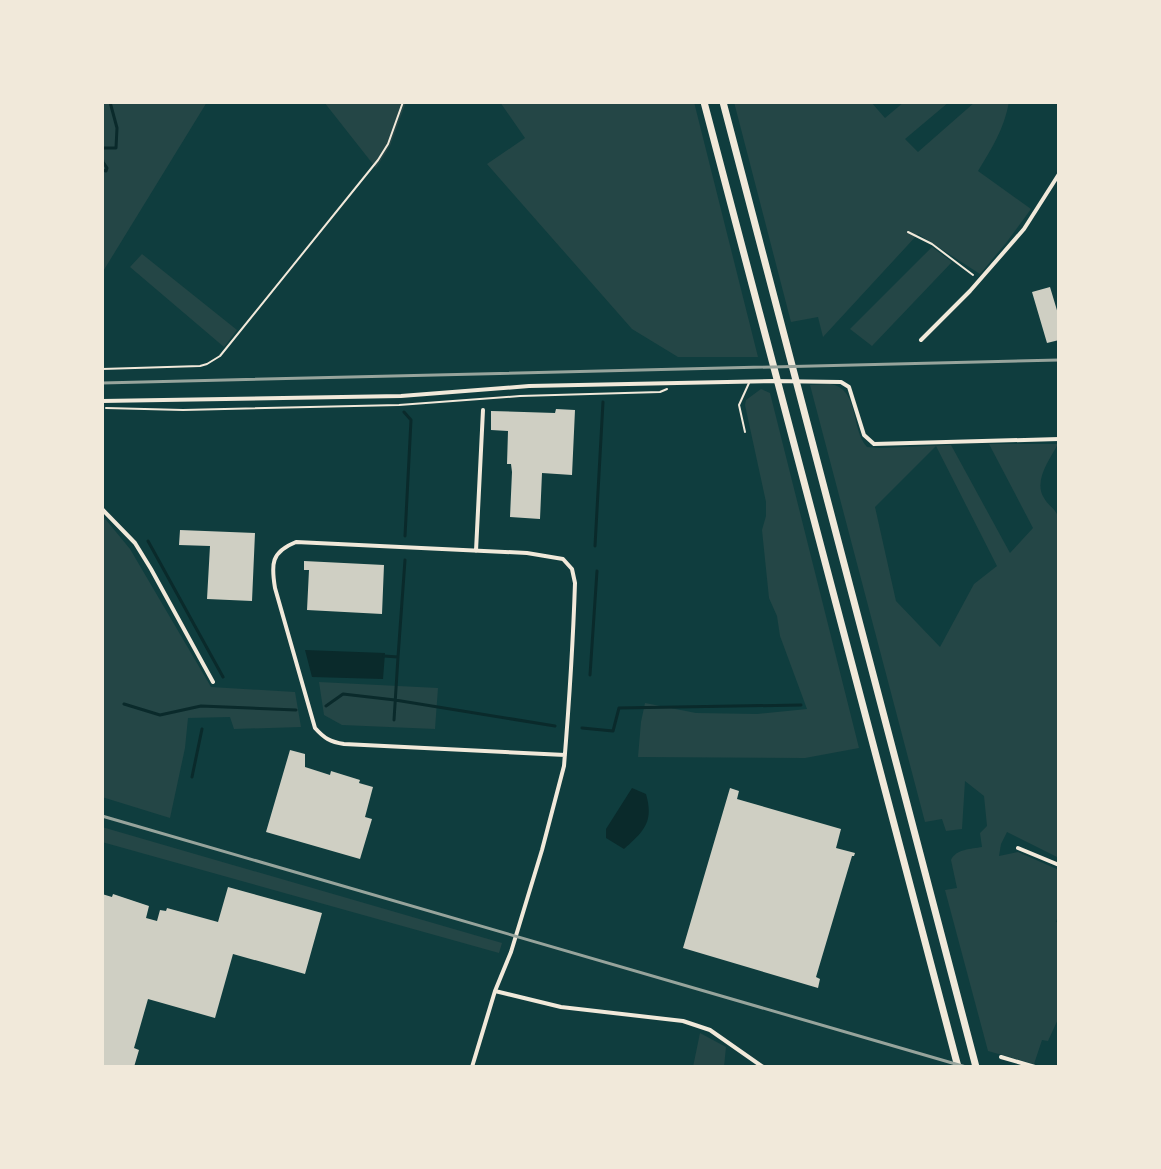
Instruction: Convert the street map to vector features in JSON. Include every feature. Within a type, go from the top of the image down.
[{"type":"highway","points":[[704,102],[958,1067]]},
{"type":"highway","points":[[723,102],[976,1067]]},
{"type":"street","points":[[921,340],[1024,229],[1059,174]]},
{"type":"street","points":[[102,401],[401,396],[529,386],[841,382],[849,387],[864,435],[874,444],[1059,439]]},
{"type":"street","points":[[476,551],[483,410]]},
{"type":"street","points":[[102,509],[135,543],[213,682]]},
{"type":"street","points":[[472,1067],[495,991],[511,952],[564,766],[565,755],[571,677],[575,583],[572,569],[563,559],[551,556],[296,542],[283,547],[276,555],[272,573],[275,588],[315,728],[331,742],[565,755]]},
{"type":"street","points":[[1018,848],[1059,865]]},
{"type":"street","points":[[495,991],[561,1007],[683,1021],[710,1030],[763,1067]]},
{"type":"street","points":[[1001,1057],[1035,1067]]},
{"type":"lane","points":[[745,432],[739,405],[750,382]]},
{"type":"path","points":[[102,369],[200,366],[220,356],[378,160],[388,144],[403,102]]},
{"type":"path","points":[[908,232],[932,244],[979,280]]},
{"type":"shaded area","points":[[102,102],[207,102],[102,273]]},
{"type":"shaded area","points":[[324,102],[406,102],[390,146],[376,168]]},
{"type":"shaded area","points":[[500,102],[694,102],[758,357],[678,357],[632,329],[487,164],[525,138]]},
{"type":"shaded area","points":[[734,102],[871,102],[885,118],[904,102],[949,102],[905,139],[918,152],[975,102],[1009,102],[1001,130],[978,171],[1031,209],[980,274],[918,234],[823,337],[818,317],[791,322]]},
{"type":"shaded area","points":[[932,247],[952,262],[872,346],[850,329]]},
{"type":"shaded area","points":[[142,254],[237,330],[224,347],[130,267]]},
{"type":"shaded area","points":[[830,384],[846,393],[867,447],[951,445],[1010,553],[1033,528],[989,444],[1058,444],[1040,484],[1044,498],[1059,519],[1059,858],[1007,832],[999,856],[1018,852],[1059,870],[1059,913],[1056,922],[1059,923],[1059,1017],[1048,1041],[1042,1040],[1034,1064],[988,1051],[945,890],[957,888],[951,860],[953,856],[964,850],[982,847],[980,833],[987,826],[984,796],[965,781],[962,829],[946,831],[942,819],[925,822],[810,385]],"holes":[[[936,446],[997,566],[974,584],[940,647],[896,601],[875,507]]]},
{"type":"shaded area","points":[[761,389],[770,393],[859,748],[805,758],[638,757],[645,703],[696,713],[757,714],[807,709],[769,598],[762,530],[766,502],[745,405],[746,400]]},
{"type":"shaded area","points":[[102,515],[130,549],[211,687],[295,692],[301,727],[234,729],[230,717],[188,718],[170,818],[102,797]]},
{"type":"shaded area","points":[[305,650],[385,653],[383,679],[312,677]]},
{"type":"shaded area","points":[[319,682],[438,688],[435,729],[342,725],[324,715]]},
{"type":"shaded area","points":[[632,788],[646,794],[649,812],[642,831],[624,849],[606,838],[606,829]]},
{"type":"shaded area","points":[[102,827],[502,943],[499,953],[102,842]]},
{"type":"shaded area","points":[[700,1033],[726,1047],[724,1067],[693,1067]]},
{"type":"building","points":[[1050,287],[1059,317],[1059,340],[1047,343],[1032,292]]},
{"type":"building","points":[[556,409],[575,410],[572,475],[542,473],[540,519],[510,517],[512,472],[511,464],[507,464],[508,431],[491,430],[491,411],[555,413]]},
{"type":"building","points":[[180,530],[255,533],[252,601],[207,599],[210,546],[179,545]]},
{"type":"building","points":[[304,561],[384,565],[382,614],[307,610],[309,570],[304,570]]},
{"type":"building","points":[[290,750],[305,754],[305,767],[330,775],[331,771],[373,787],[365,817],[372,819],[360,859],[266,832]]},
{"type":"building","points":[[730,788],[739,791],[737,799],[841,829],[836,848],[855,853],[816,977],[820,979],[818,988],[683,948]]},
{"type":"building","points":[[228,887],[322,913],[305,974],[233,954],[215,1018],[148,999],[134,1048],[139,1050],[134,1067],[102,1067],[102,894],[112,897],[113,894],[149,906],[146,918],[157,921],[160,910],[166,911],[167,908],[218,922]]},
{"type":"waterway","points":[[102,149],[116,148],[117,128],[110,102]]},
{"type":"waterway","points":[[102,156],[107,168],[106,171],[102,170]]},
{"type":"waterway","points":[[595,546],[603,402]]},
{"type":"waterway","points":[[404,412],[411,420],[405,536]]},
{"type":"waterway","points":[[148,541],[223,677]]},
{"type":"waterway","points":[[384,656],[398,657],[405,560]]},
{"type":"waterway","points":[[590,675],[597,571]]},
{"type":"waterway","points":[[394,720],[398,657]]},
{"type":"waterway","points":[[326,706],[343,694],[555,726]]},
{"type":"waterway","points":[[124,704],[160,715],[201,706],[296,710]]},
{"type":"waterway","points":[[582,728],[613,731],[619,708],[801,705]]},
{"type":"waterway","points":[[192,777],[202,729]]},
{"type":"railway","points":[[102,383],[1059,360]]},
{"type":"railway","points":[[102,816],[966,1067]]}]
